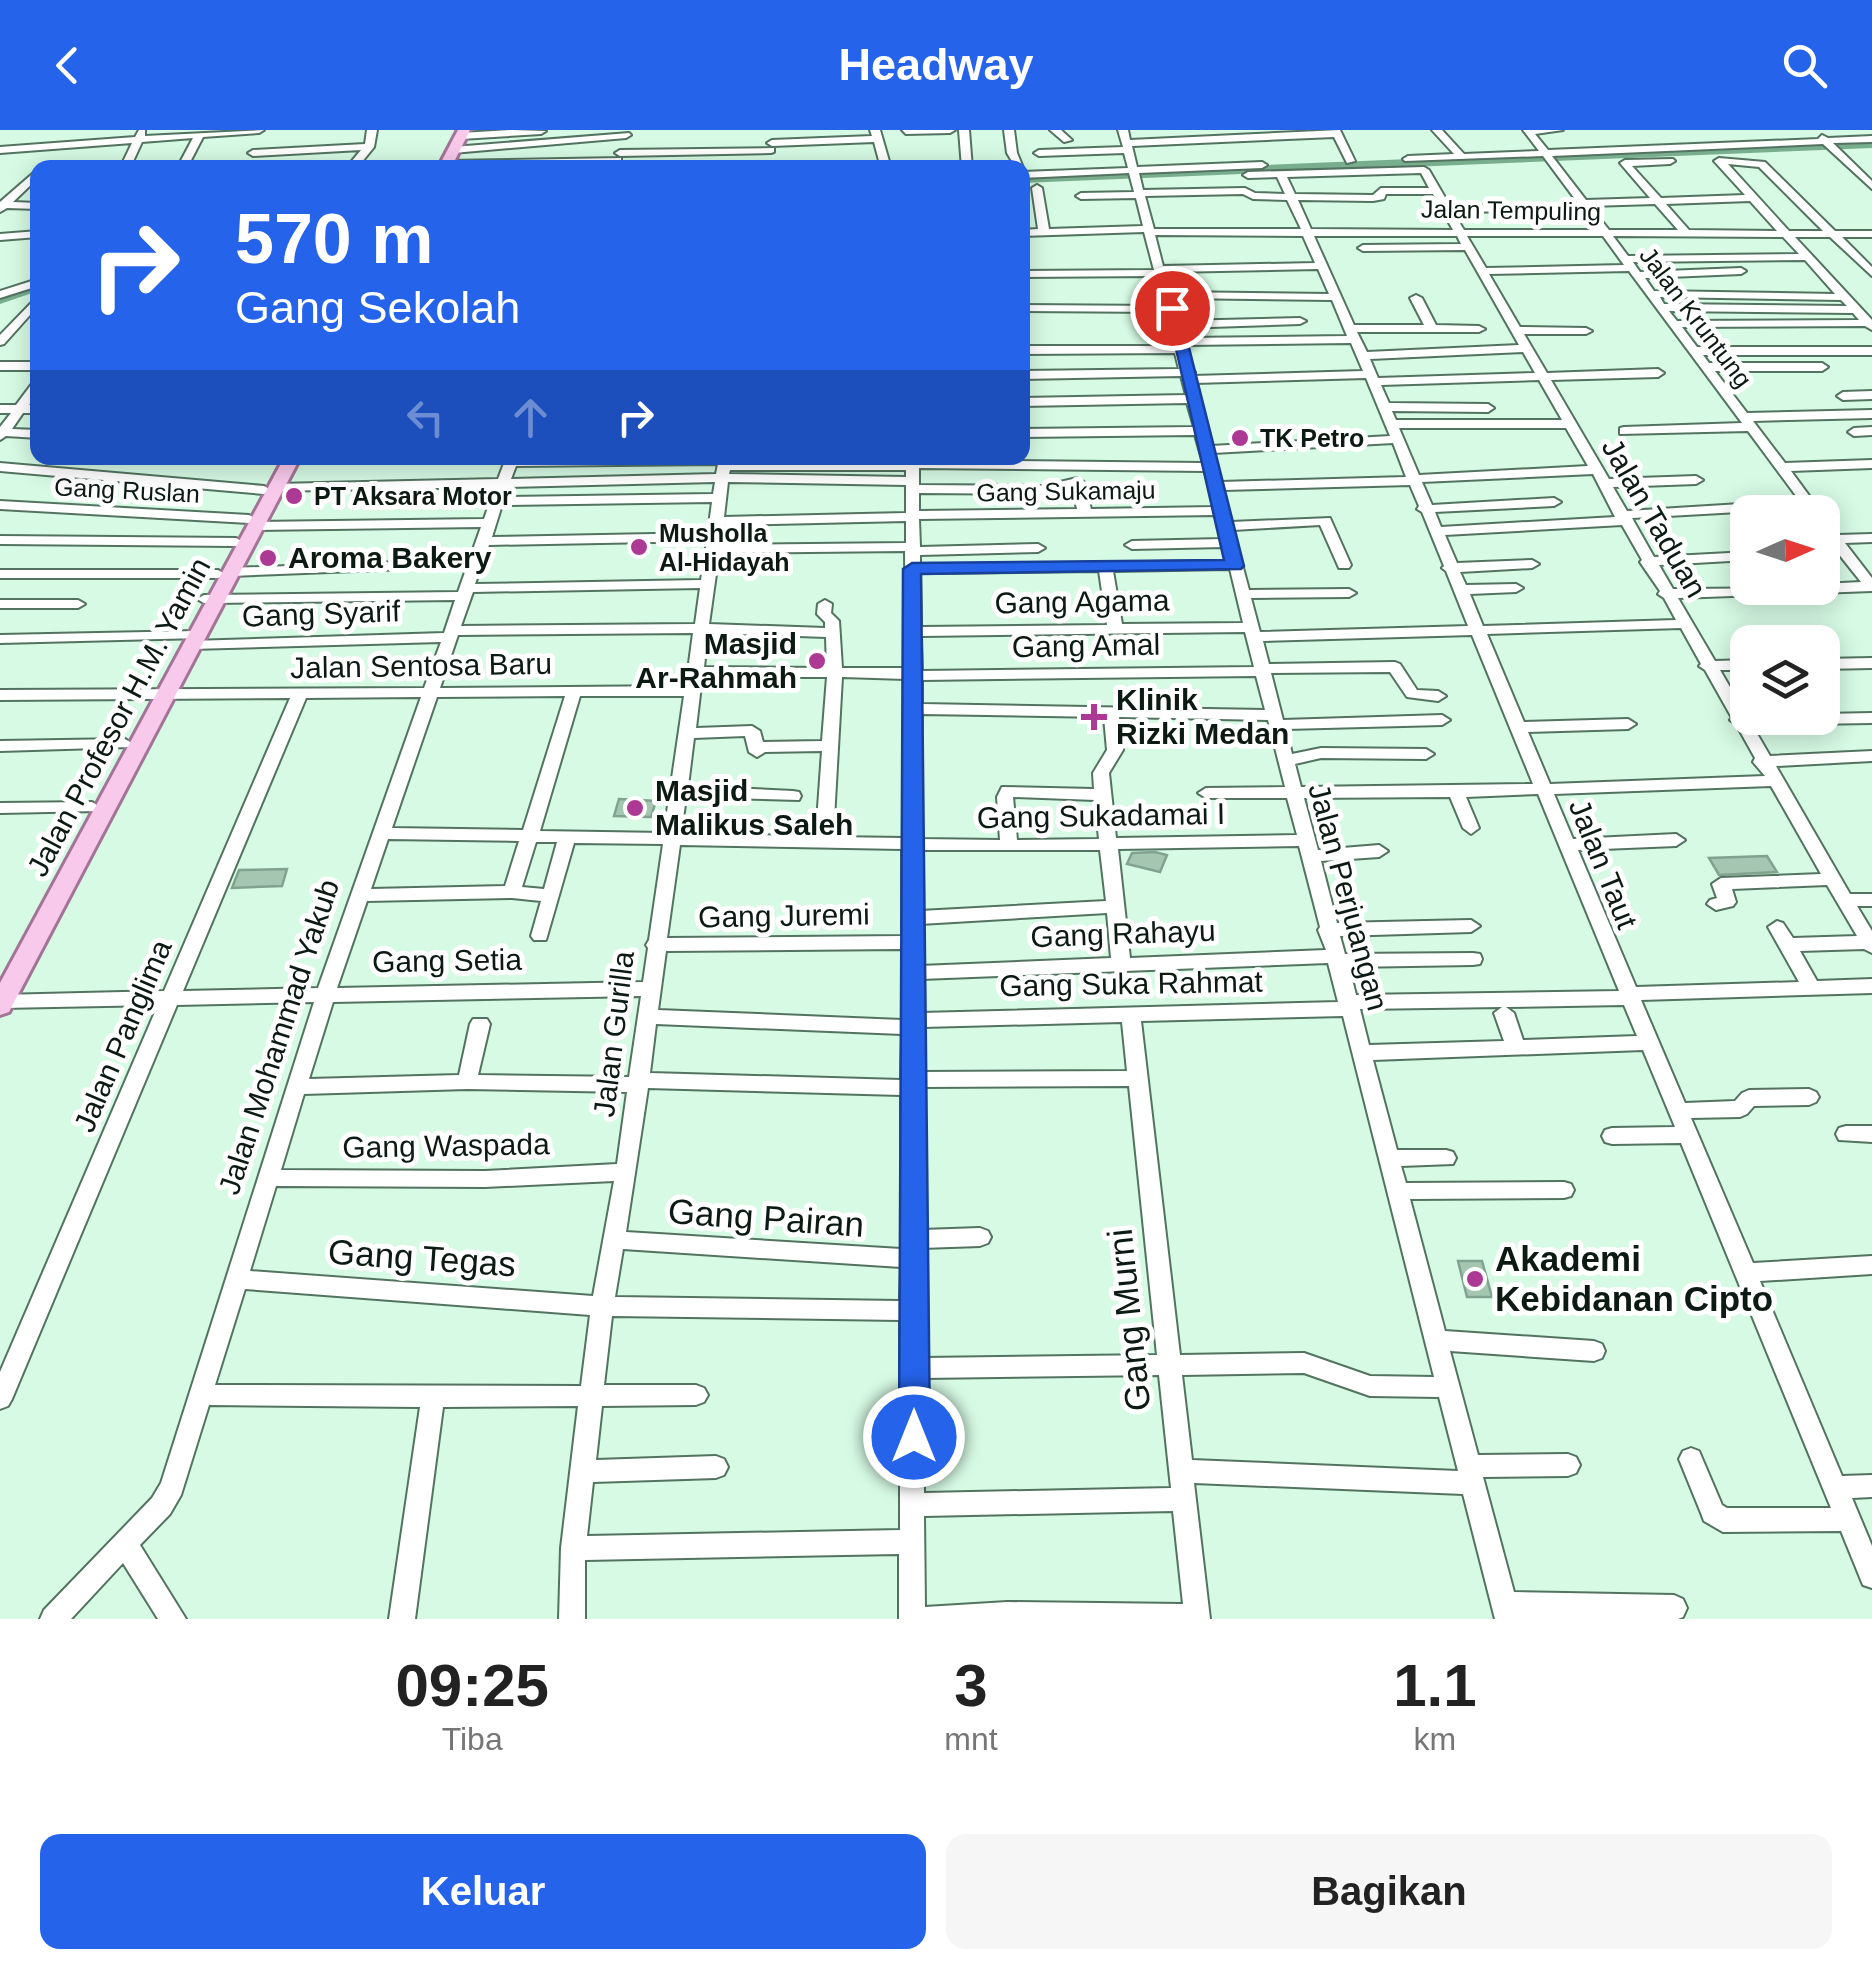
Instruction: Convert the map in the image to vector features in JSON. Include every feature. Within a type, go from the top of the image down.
[{"type":"main road","points":[[446,160],[460,132]]},
{"type":"main road","points":[[445,160],[460,132]]},
{"type":"main road","name":"Jalan Profesor H.M. Yamin","points":[[270,489],[279,465]]},
{"type":"main road","name":"Jalan Profesor H.M. Yamin","points":[[0,977],[270,489],[287,465]]},
{"type":"main road","name":"Jalan Profesor H.M. Yamin","points":[[224,573],[236,542],[252,522]]},
{"type":"main road","name":"Jalan Profesor H.M. Yamin","points":[[1,1004],[125,744],[158,696]]},
{"type":"street","points":[[0,150],[140,135],[258,130],[248,160]]},
{"type":"street","points":[[358,160],[370,147],[372,130]]},
{"type":"street","points":[[906,132],[950,130]]},
{"type":"street","points":[[964,130],[966,160]]},
{"type":"street","points":[[1009,130],[1016,160]]},
{"type":"street","points":[[1055,130],[1067,140]]},
{"type":"street","name":"Jalan Perjuangan","points":[[1123,130],[1506,1611]]},
{"type":"street","points":[[1437,130],[1462,156]]},
{"type":"street","points":[[1528,130],[1558,130]]},
{"type":"street","name":"Jalan Kruntung","points":[[1528,130],[1802,495]]},
{"type":"street","points":[[1815,130],[1835,130]]},
{"type":"street","points":[[1815,130],[1872,186]]},
{"type":"street","points":[[460,132],[541,132]]},
{"type":"street","points":[[1049,174],[1037,149],[1127,147],[1232,134],[1336,132],[1352,182]]},
{"type":"street","points":[[128,160],[140,135]]},
{"type":"street","points":[[186,160],[198,135]]},
{"type":"street","points":[[453,150],[877,139]]},
{"type":"street","points":[[826,149],[877,139]]},
{"type":"street","points":[[1831,146],[1872,139]]},
{"type":"street","points":[[772,143],[811,150]]},
{"type":"street","points":[[53,156],[64,144]]},
{"type":"street","points":[[253,153],[370,147]]},
{"type":"street","points":[[575,160],[622,148]]},
{"type":"street","points":[[1081,196],[1136,182],[1462,156],[1872,148]]},
{"type":"street","points":[[296,160],[301,151]]},
{"type":"street","points":[[1870,326],[1719,160],[1762,164],[1872,272]]},
{"type":"street","points":[[1670,161],[1625,162],[1687,234]]},
{"type":"street","points":[[1248,175],[1348,166]]},
{"type":"street","name":"Jalan Taduan","points":[[1348,166],[1420,167],[1437,191],[1456,231],[1730,706]]},
{"type":"street","points":[[1030,173],[1246,192],[1254,196],[1373,198],[1380,197],[1381,191],[1437,191]]},
{"type":"street","name":"Jalan Taut","points":[[1282,174],[1372,378],[1872,1576]]},
{"type":"street","points":[[1,206],[30,180]]},
{"type":"street","points":[[1075,181],[1094,231]]},
{"type":"street","points":[[1037,188],[1044,232]]},
{"type":"street","points":[[20,190],[30,190]]},
{"type":"street","points":[[1582,204],[1753,198]]},
{"type":"street","points":[[1,206],[30,206]]},
{"type":"street","points":[[1444,208],[1533,208]]},
{"type":"street","points":[[1360,232],[1365,248],[1466,247]]},
{"type":"street","name":"Jalan Tempuling","points":[[1030,233],[1872,234]]},
{"type":"street","points":[[0,236],[30,234]]},
{"type":"street","points":[[1481,271],[1631,268],[1806,256]]},
{"type":"street","points":[[1030,274],[1322,266]]},
{"type":"street","points":[[1631,268],[1741,272]]},
{"type":"street","points":[[0,294],[30,285]]},
{"type":"street","points":[[1650,294],[1844,298]]},
{"type":"street","points":[[1030,346],[1176,326],[1336,297]]},
{"type":"street","points":[[1416,298],[1432,328]]},
{"type":"street","points":[[1660,307],[1856,310]]},
{"type":"street","points":[[0,342],[30,308]]},
{"type":"street","points":[[1030,309],[1355,341],[1525,348]]},
{"type":"street","points":[[1176,326],[1300,321]]},
{"type":"street","points":[[1672,324],[1870,326]]},
{"type":"street","points":[[1176,326],[1261,332]]},
{"type":"street","points":[[1355,341],[1432,328],[1478,329]]},
{"type":"street","points":[[1515,330],[1586,331]]},
{"type":"street","points":[[1692,350],[1872,350]]},
{"type":"street","points":[[0,366],[30,366]]},
{"type":"street","points":[[1704,367],[1822,367]]},
{"type":"street","points":[[1030,401],[1191,384],[1658,373]]},
{"type":"street","points":[[1030,375],[1191,384]]},
{"type":"street","points":[[1,432],[30,394]]},
{"type":"street","points":[[1843,396],[1872,395]]},
{"type":"street","points":[[599,465],[723,472],[911,472],[1208,459],[1488,408]]},
{"type":"street","points":[[0,409],[30,409]]},
{"type":"street","points":[[1624,430],[1751,428],[1872,414]]},
{"type":"street","points":[[1390,424],[1568,424]]},
{"type":"street","points":[[1710,440],[1751,428]]},
{"type":"street","points":[[1,432],[30,434]]},
{"type":"street","points":[[1854,432],[1872,432]]},
{"type":"street","points":[[1030,434],[1208,459],[1412,480],[1696,480]]},
{"type":"street","points":[[1778,463],[1872,464]]},
{"type":"street","name":"Jalan Mohammad Yakub","points":[[53,1619],[168,1496],[326,993],[509,465]]},
{"type":"street","points":[[0,467],[130,472],[270,489],[501,492],[723,472]]},
{"type":"street","name":"Jalan Gurilla","points":[[572,1619],[573,1548],[602,1306],[639,1083],[723,472]]},
{"type":"street","points":[[911,472],[1042,490],[1077,482],[1085,513]]},
{"type":"street","points":[[911,472],[914,708],[905,844],[914,918],[912,1619]]},
{"type":"street","points":[[1320,499],[1344,565]]},
{"type":"street","points":[[1424,509],[1554,502]]},
{"type":"street","name":"Gang Ruslan","points":[[1,506],[488,532],[715,536]]},
{"type":"street","points":[[1434,531],[1730,509]]},
{"type":"street","name":"Gang Sukamaju","points":[[715,536],[912,516],[1085,513],[1225,527]]},
{"type":"street","points":[[1132,544],[1225,527],[1325,521]]},
{"type":"street","points":[[715,536],[912,556],[1105,567],[1234,566]]},
{"type":"street","points":[[1840,540],[1872,538]]},
{"type":"street","points":[[0,540],[236,542]]},
{"type":"street","points":[[1840,546],[1872,586]]},
{"type":"street","points":[[912,556],[1038,548]]},
{"type":"street","points":[[1647,562],[1730,557]]},
{"type":"street","points":[[1854,563],[1872,562]]},
{"type":"street","points":[[1449,568],[1532,564]]},
{"type":"street","points":[[0,574],[224,573],[401,566]]},
{"type":"street","points":[[1105,567],[1116,628]]},
{"type":"street","points":[[210,599],[708,584]]},
{"type":"street","points":[[1666,594],[1872,586]]},
{"type":"street","points":[[1458,590],[1516,588]]},
{"type":"street","points":[[1242,594],[1349,593]]},
{"type":"street","points":[[0,604],[78,604]]},
{"type":"street","points":[[824,840],[835,673],[832,621],[824,614],[825,604]]},
{"type":"street","name":"Gang Agama","points":[[914,632],[1116,628],[1475,632],[1682,624]]},
{"type":"street","name":"Gang Syarif","points":[[0,638],[187,640],[701,628],[833,633]]},
{"type":"street","points":[[1840,664],[1872,663]]},
{"type":"street","points":[[1707,666],[1730,666]]},
{"type":"street","name":"Gang Amal","points":[[835,673],[1395,667],[1411,693],[1438,696]]},
{"type":"street","name":"Jalan Sentosa Baru","points":[[2,699],[574,692],[835,673]]},
{"type":"street","points":[[512,892],[574,692]]},
{"type":"street","name":"Jalan Panglima","points":[[0,1400],[299,695]]},
{"type":"street","points":[[914,708],[1274,720],[1442,720]]},
{"type":"street","points":[[1111,713],[1116,750],[1101,774],[1121,963]]},
{"type":"street","points":[[1840,718],[1872,718]]},
{"type":"street","points":[[1516,727],[1628,724]]},
{"type":"street","points":[[686,733],[752,730],[758,749],[830,746]]},
{"type":"street","name":"Jalan Taduan","points":[[1746,735],[1870,945]]},
{"type":"street","points":[[0,746],[125,744]]},
{"type":"street","points":[[1284,761],[1321,753],[1426,754]]},
{"type":"street","points":[[1761,762],[1872,756]]},
{"type":"street","points":[[1206,794],[1544,790],[1773,781]]},
{"type":"street","points":[[678,791],[793,796]]},
{"type":"street","points":[[1456,792],[1471,828]]},
{"type":"street","points":[[1009,846],[1006,793],[1103,795]]},
{"type":"street","points":[[0,808],[100,802]]},
{"type":"street","name":"Gang Sukadamai I","points":[[381,833],[1379,851]]},
{"type":"street","points":[[540,936],[568,836]]},
{"type":"street","points":[[1566,845],[1676,840]]},
{"type":"street","points":[[1716,904],[1727,902],[1724,884],[1832,879]]},
{"type":"street","points":[[360,895],[512,892],[550,896]]},
{"type":"street","points":[[1845,900],[1872,900]]},
{"type":"street","points":[[914,918],[1117,906]]},
{"type":"street","points":[[1327,930],[1470,926]]},
{"type":"street","points":[[1777,927],[1812,988]]},
{"type":"street","name":"Gang Juremi","points":[[655,945],[914,942]]},
{"type":"street","points":[[1788,946],[1870,945]]},
{"type":"street","name":"Gang Rahayu","points":[[914,972],[1121,963],[1473,959]]},
{"type":"street","name":"Gang Suka Rahmat","points":[[648,1017],[914,1024],[1872,986]]},
{"type":"street","name":"Gang Setia","points":[[1,1004],[174,995],[652,989]]},
{"type":"street","name":"Gang Murni","points":[[1131,1013],[1197,1618]]},
{"type":"street","points":[[1504,1013],[1516,1048]]},
{"type":"street","points":[[467,1082],[480,1024]]},
{"type":"street","points":[[1361,1053],[1649,1042]]},
{"type":"street","points":[[296,1087],[467,1082],[911,1084],[1138,1078]]},
{"type":"street","points":[[1678,1111],[1740,1109],[1748,1098],[1808,1097]]},
{"type":"street","points":[[1846,1134],[1872,1134]]},
{"type":"street","points":[[1612,1136],[1689,1135]]},
{"type":"street","points":[[1389,1158],[1446,1158]]},
{"type":"street","name":"Gang Waspada","points":[[266,1178],[485,1179],[626,1172]]},
{"type":"street","points":[[1397,1190],[1564,1190]]},
{"type":"street","name":"Gang Pairan","points":[[613,1240],[914,1249],[980,1237]]},
{"type":"street","points":[[1746,1273],[1872,1265]]},
{"type":"street","name":"Gang Tegas","points":[[238,1278],[602,1306],[911,1311]]},
{"type":"street","points":[[1436,1340],[1594,1351]]},
{"type":"street","points":[[915,1368],[1304,1363],[1370,1386],[1448,1387]]},
{"type":"street","points":[[200,1396],[696,1395]]},
{"type":"street","points":[[402,1619],[433,1397]]},
{"type":"street","points":[[1690,1459],[1713,1513],[1723,1520],[1848,1520]]},
{"type":"street","points":[[1180,1471],[1471,1475],[1568,1465]]},
{"type":"street","points":[[582,1471],[716,1467]]},
{"type":"street","points":[[1834,1487],[1872,1486]]},
{"type":"street","points":[[914,1505],[1184,1499]]},
{"type":"street","points":[[573,1548],[913,1542]]},
{"type":"street","points":[[126,1545],[173,1619]]},
{"type":"street","points":[[1506,1611],[1674,1608]]},
{"type":"street","points":[[926,1619],[1007,1614],[1197,1618]]},
{"type":"building","name":"Masjid Malikus Saleh","points":[[619,799],[656,801],[651,817],[614,816]]},
{"type":"building","points":[[1132,853],[1167,855],[1160,872],[1127,864]]},
{"type":"building","points":[[1767,856],[1777,872],[1719,875],[1709,858]]},
{"type":"building","points":[[287,869],[282,886],[232,888],[239,870]]},
{"type":"building","name":"Akademi Kebidanan Cipto","points":[[1458,1261],[1482,1261],[1492,1297],[1467,1297]]},
{"type":"waterway","points":[[1030,179],[1872,144]]},
{"type":"waterway","points":[[0,299],[30,289]]},
{"type":"place","name":"TK Petro","points":[[1240,438]]},
{"type":"place","name":"PT Aksara Motor","points":[[294,496]]},
{"type":"place","name":"Musholla Al-Hidayah","points":[[639,547]]},
{"type":"place","name":"Aroma Bakery","points":[[268,558]]},
{"type":"place","name":"Masjid Ar-Rahmah","points":[[817,661]]},
{"type":"place","name":"Klinik Rizki Medan","points":[[1094,717]]},
{"type":"place","name":"Masjid Malikus Saleh","points":[[635,808]]},
{"type":"place","name":"Akademi Kebidanan Cipto","points":[[1475,1279]]},
{"type":"route","points":[[914,1437],[911,844],[916,772],[912,569],[1234,566],[1172,308]]}]
